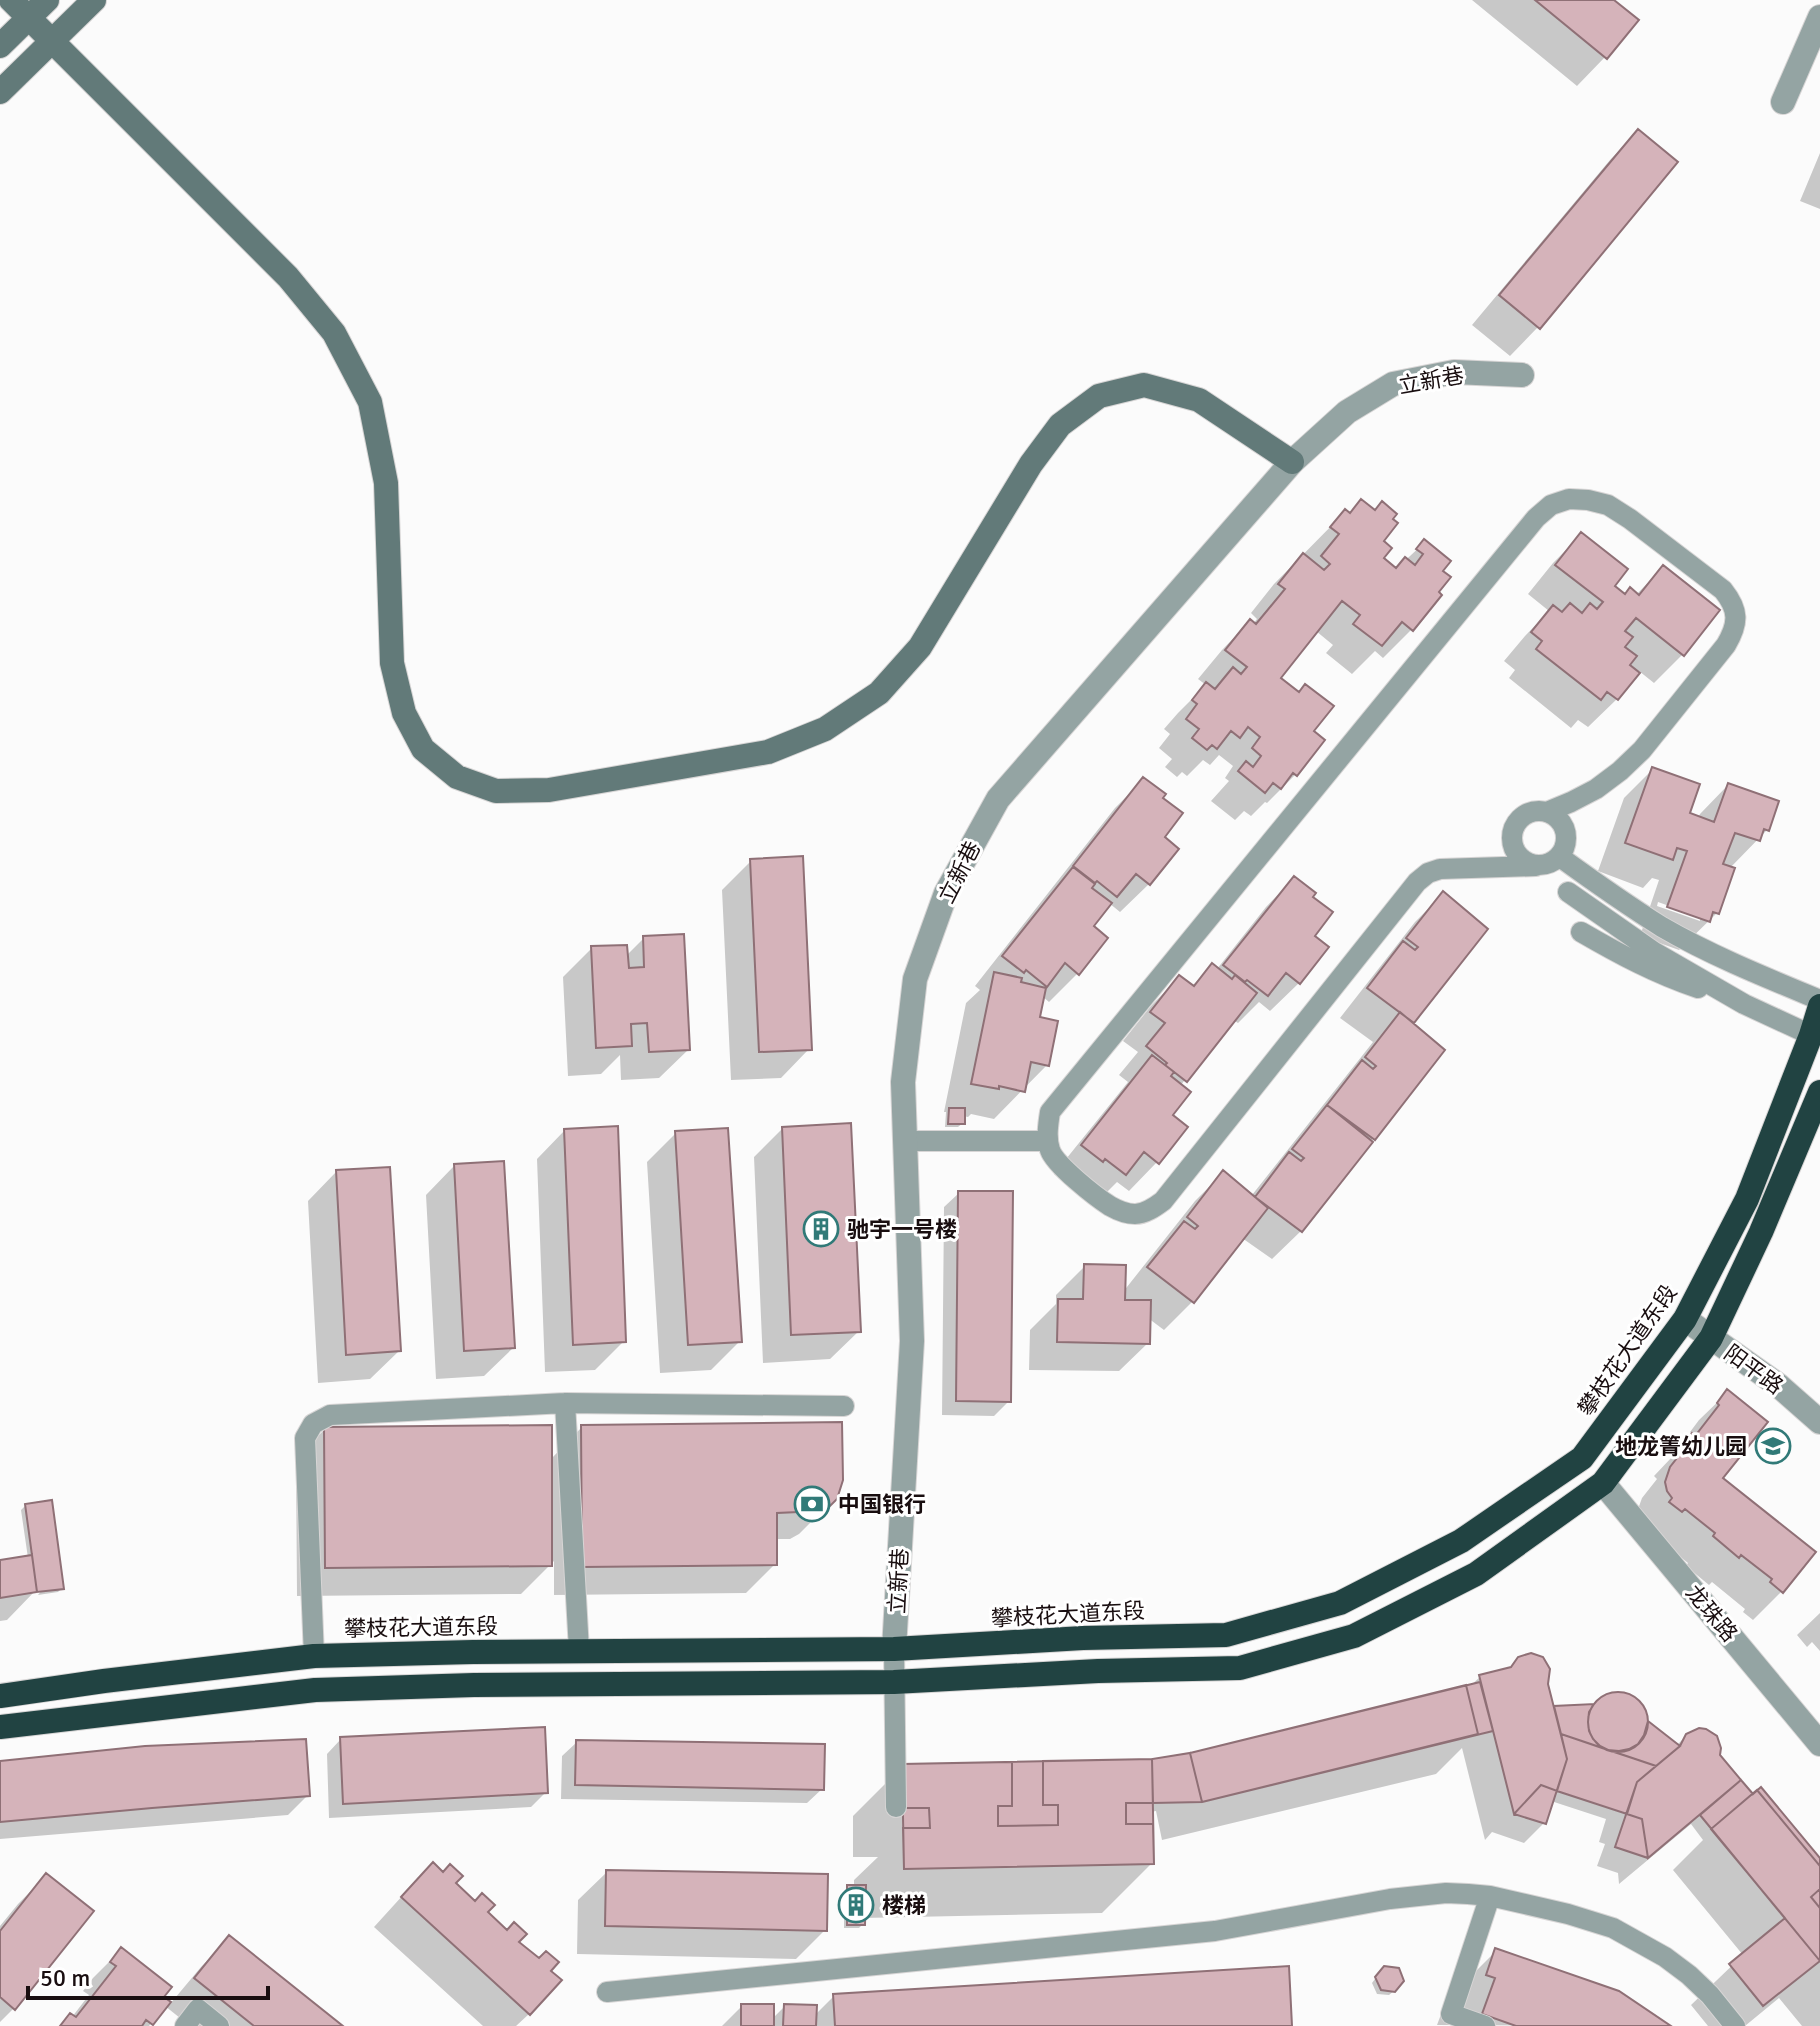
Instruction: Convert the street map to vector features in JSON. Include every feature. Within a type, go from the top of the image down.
[{"type":"highway","name":"攀枝花大道东段","points":[[0,1696],[314,1656],[579,1650],[894,1649],[1083,1638],[1226,1635],[1340,1603],[1461,1541],[1582,1458],[1685,1319],[1747,1199],[1811,1035],[1820,1003]]},
{"type":"highway","points":[[0,1727],[315,1690],[504,1684],[894,1682],[1098,1671],[1240,1668],[1354,1636],[1476,1574],[1603,1483],[1711,1338],[1761,1232],[1820,1092]]},
{"type":"street","points":[[11,0],[288,277],[334,333],[370,402],[386,483],[392,663],[404,713],[423,749],[457,777],[496,791],[549,790],[768,752],[825,729],[879,693],[920,647],[1031,464],[1060,425],[1099,396],[1144,385],[1199,400],[1292,462]]},
{"type":"street","points":[[0,46],[47,0]]},
{"type":"street","points":[[0,92],[94,0]]},
{"type":"street","points":[[1783,102],[1820,17]]},
{"type":"street","name":"立新巷","points":[[894,1649],[912,1341],[903,1082],[915,979],[946,893],[998,799],[1292,462],[1347,412],[1393,384],[1454,372],[1522,375]]},
{"type":"street","name":"阳平路","points":[[1685,1319],[1778,1385],[1820,1422]]},
{"type":"street","name":"龙珠路","points":[[1603,1483],[1820,1744]]},
{"type":"lane","points":[[1536,866],[1528,864],[1515,853],[1512,845],[1511,835],[1520,818],[1571,802],[1620,771],[1642,750],[1734,631],[1736,615],[1732,601],[1723,590],[1630,519],[1608,505],[1588,500],[1569,499],[1551,505],[1536,518],[1050,1112],[1047,1128],[1051,1153],[1059,1164],[1111,1206],[1137,1215],[1151,1210],[1173,1189],[1417,882],[1428,873],[1440,869],[1545,866],[1560,857],[1565,849],[1566,832],[1562,823],[1547,812]]},
{"type":"lane","points":[[1560,857],[1664,928],[1820,1003]]},
{"type":"lane","points":[[1568,892],[1654,952],[1744,1004],[1811,1035]]},
{"type":"lane","points":[[1581,932],[1667,977],[1744,1004]]},
{"type":"lane","points":[[905,1141],[1048,1141]]},
{"type":"lane","points":[[314,1656],[305,1438],[313,1424],[330,1415],[565,1403],[844,1406]]},
{"type":"lane","points":[[565,1403],[579,1650]]},
{"type":"lane","points":[[894,1649],[896,1807]]},
{"type":"lane","points":[[607,1992],[1215,1931],[1390,1899],[1446,1893],[1490,1896],[1586,1918],[1613,1928],[1640,1941],[1689,1975],[1735,2026]]},
{"type":"lane","points":[[1485,2026],[1451,2014],[1490,1896]]},
{"type":"lane","points":[[185,2026],[198,2009],[219,2026]]},
{"type":"building","points":[[1535,0],[1614,0],[1639,20],[1607,59]]},
{"type":"building","points":[[1638,129],[1678,162],[1540,329],[1499,295]]},
{"type":"building","points":[[1361,499],[1375,510],[1382,501],[1397,514],[1393,519],[1398,523],[1384,541],[1392,548],[1384,558],[1396,568],[1405,557],[1415,565],[1423,554],[1416,549],[1424,539],[1451,561],[1443,571],[1451,577],[1439,592],[1442,595],[1413,631],[1402,622],[1382,646],[1353,624],[1360,615],[1342,601],[1281,678],[1299,692],[1305,684],[1334,706],[1314,731],[1325,740],[1297,776],[1293,773],[1281,789],[1273,783],[1265,793],[1238,771],[1246,761],[1253,767],[1261,756],[1252,748],[1260,737],[1248,727],[1240,738],[1231,731],[1217,749],[1212,745],[1207,750],[1192,738],[1199,729],[1186,719],[1197,704],[1192,700],[1206,682],[1215,689],[1233,667],[1241,674],[1247,667],[1225,650],[1250,619],[1256,624],[1285,589],[1278,584],[1303,553],[1324,570],[1330,564],[1321,556],[1339,534],[1330,527],[1345,509],[1350,513]]},
{"type":"building","points":[[1581,532],[1628,569],[1615,586],[1625,594],[1630,587],[1639,595],[1663,565],[1720,610],[1684,656],[1636,618],[1625,631],[1633,637],[1625,647],[1637,656],[1630,665],[1640,673],[1618,700],[1607,692],[1601,700],[1536,649],[1542,641],[1531,632],[1553,605],[1562,612],[1570,603],[1582,613],[1590,603],[1597,609],[1603,602],[1555,565]]},
{"type":"building","points":[[1652,767],[1700,784],[1690,813],[1714,822],[1728,783],[1779,801],[1769,831],[1764,829],[1760,841],[1735,833],[1723,864],[1735,868],[1719,914],[1713,912],[1710,922],[1667,907],[1687,851],[1677,848],[1673,860],[1625,843]]},
{"type":"building","points":[[1143,777],[1166,794],[1163,798],[1183,813],[1165,837],[1179,849],[1150,885],[1136,874],[1117,897],[1073,866]]},
{"type":"building","points":[[803,856],[812,1050],[759,1052],[750,859]]},
{"type":"building","points":[[1073,867],[1095,884],[1092,888],[1112,903],[1094,926],[1108,938],[1079,975],[1065,963],[1047,987],[1002,956]]},
{"type":"building","points":[[1294,876],[1316,893],[1313,897],[1333,912],[1315,936],[1329,947],[1300,984],[1286,973],[1268,996],[1223,965]]},
{"type":"building","points":[[1443,891],[1488,929],[1414,1023],[1367,988],[1403,941],[1415,950],[1418,947],[1406,938]]},
{"type":"building","points":[[684,934],[690,1050],[649,1052],[647,1023],[631,1024],[632,1046],[596,1048],[591,946],[627,945],[629,968],[644,967],[643,936]]},
{"type":"building","points":[[1212,963],[1232,979],[1235,975],[1257,993],[1187,1082],[1146,1046],[1165,1023],[1150,1012],[1179,975],[1194,986]]},
{"type":"building","points":[[994,972],[1022,978],[1021,982],[1046,988],[1040,1017],[1058,1021],[1049,1066],[1031,1062],[1025,1092],[971,1084]]},
{"type":"building","points":[[1400,1012],[1445,1050],[1375,1140],[1327,1105],[1362,1060],[1373,1069],[1376,1066],[1365,1057]]},
{"type":"building","points":[[1152,1055],[1174,1072],[1171,1076],[1191,1092],[1173,1115],[1188,1127],[1159,1164],[1144,1152],[1126,1175],[1081,1145]]},
{"type":"building","points":[[1327,1105],[1373,1142],[1302,1232],[1255,1197],[1289,1152],[1301,1161],[1304,1158],[1292,1149]]},
{"type":"building","points":[[949,1108],[965,1108],[965,1124],[948,1124]]},
{"type":"building","name":"驰宇一号楼","points":[[851,1123],[861,1332],[791,1335],[782,1127]]},
{"type":"building","points":[[618,1126],[626,1342],[573,1345],[564,1129]]},
{"type":"building","points":[[728,1128],[742,1342],[688,1345],[675,1131]]},
{"type":"building","points":[[504,1161],[515,1348],[464,1351],[454,1164]]},
{"type":"building","points":[[390,1167],[401,1351],[346,1355],[336,1170]]},
{"type":"building","points":[[1223,1170],[1268,1208],[1194,1303],[1147,1267],[1184,1221],[1195,1229],[1198,1226],[1187,1217]]},
{"type":"building","points":[[958,1191],[1013,1191],[1011,1402],[956,1401]]},
{"type":"building","points":[[1084,1264],[1126,1265],[1125,1300],[1151,1300],[1150,1344],[1057,1342],[1058,1299],[1083,1299]]},
{"type":"building","points":[[1727,1389],[1768,1422],[1723,1478],[1816,1552],[1783,1593],[1770,1582],[1772,1579],[1741,1555],[1739,1558],[1685,1509],[1682,1512],[1669,1502],[1672,1498],[1665,1482],[1670,1467],[1684,1449],[1681,1446],[1692,1433],[1695,1436]]},
{"type":"building","points":[[842,1422],[843,1480],[837,1499],[821,1511],[777,1513],[777,1565],[582,1567],[581,1425]]},
{"type":"building","points":[[552,1425],[552,1566],[325,1568],[324,1427]]},
{"type":"building","points":[[52,1500],[64,1589],[37,1592],[25,1504]]},
{"type":"building","points":[[32,1555],[37,1592],[0,1598],[0,1560]]},
{"type":"building","points":[[1531,1653],[1543,1657],[1550,1669],[1548,1684],[1567,1759],[1557,1791],[1541,1785],[1514,1814],[1479,1675],[1511,1667],[1518,1657]]},
{"type":"building","points":[[1531,1653],[1543,1657],[1550,1669],[1548,1684],[1567,1759],[1546,1824],[1514,1814],[1479,1675],[1511,1667],[1518,1657]]},
{"type":"building","points":[[1480,1682],[1493,1731],[1202,1802],[1190,1753]]},
{"type":"building","points":[[1466,1685],[1478,1734],[1202,1802],[1190,1753]]},
{"type":"building","points":[[1618,1692],[1639,1701],[1648,1722],[1639,1743],[1618,1752],[1597,1743],[1588,1722],[1597,1701]]},
{"type":"building","points":[[1594,1704],[1589,1712],[1589,1731],[1600,1746],[1608,1750],[1561,1734],[1554,1706]]},
{"type":"building","points":[[1648,1721],[1680,1746],[1656,1766],[1608,1750],[1629,1749],[1638,1744]]},
{"type":"building","points":[[545,1727],[548,1793],[343,1804],[340,1737]]},
{"type":"building","points":[[1699,1728],[1717,1736],[1720,1755],[1741,1780],[1648,1858],[1642,1819],[1627,1814],[1637,1782],[1680,1746],[1686,1734]]},
{"type":"building","points":[[1699,1728],[1717,1736],[1720,1755],[1741,1780],[1648,1858],[1615,1847],[1637,1782],[1680,1746],[1686,1734]]},
{"type":"building","points":[[1561,1734],[1656,1766],[1637,1782],[1627,1814],[1557,1791],[1567,1759]]},
{"type":"building","points":[[306,1739],[310,1796],[0,1822],[0,1761],[145,1746]]},
{"type":"building","points":[[576,1740],[825,1744],[824,1790],[575,1785]]},
{"type":"building","points":[[1190,1753],[1202,1802],[1153,1803],[1152,1759]]},
{"type":"building","points":[[1152,1759],[1153,1803],[1126,1803],[1126,1824],[1153,1824],[1154,1864],[904,1869],[903,1828],[930,1828],[929,1808],[903,1808],[902,1764],[1012,1762],[1012,1806],[998,1806],[998,1826],[1058,1825],[1058,1805],[1043,1805],[1043,1761]]},
{"type":"building","points":[[1152,1759],[1154,1864],[904,1869],[902,1764]]},
{"type":"building","points":[[1741,1780],[1753,1794],[1761,1787],[1820,1858],[1820,1961],[1700,1815]]},
{"type":"building","points":[[1757,1790],[1820,1866],[1820,1889],[1811,1897],[1820,1908],[1820,1961],[1763,2006],[1729,1964],[1785,1918],[1711,1829]]},
{"type":"building","points":[[433,1862],[443,1872],[450,1864],[463,1876],[456,1883],[475,1901],[482,1893],[495,1905],[488,1912],[507,1930],[514,1922],[527,1934],[519,1942],[539,1958],[546,1951],[559,1962],[551,1971],[562,1980],[530,2015],[401,1897]]},
{"type":"building","points":[[606,1870],[828,1874],[827,1931],[605,1926]]},
{"type":"building","points":[[46,1873],[94,1911],[15,2010],[0,1997],[0,1931]]},
{"type":"building","name":"楼梯","points":[[847,1885],[866,1885],[865,1925],[847,1925]]},
{"type":"building","points":[[229,1935],[343,2026],[254,2026],[194,1978]]},
{"type":"building","points":[[121,1947],[172,1987],[164,1997],[171,2002],[153,2025],[146,2020],[142,2026],[60,2026],[70,2013],[76,2017],[116,1966],[110,1962]]},
{"type":"building","points":[[1495,1948],[1619,1991],[1671,2026],[1516,2026],[1482,2014],[1495,1978],[1486,1975]]},
{"type":"building","points":[[1289,1966],[1292,2026],[835,2026],[833,1994]]},
{"type":"building","points":[[1384,1966],[1399,1968],[1404,1981],[1395,1992],[1381,1990],[1375,1977]]},
{"type":"building","points":[[741,2004],[774,2004],[774,2026],[741,2026]]},
{"type":"building","points":[[784,2004],[817,2005],[816,2026],[783,2026]]},
{"type":"place","name":"驰宇一号楼","points":[[821,1229]]},
{"type":"place","name":"地龙箐幼儿园","points":[[1773,1446]]},
{"type":"place","name":"中国银行","points":[[812,1504]]},
{"type":"place","name":"楼梯","points":[[856,1905]]}]
